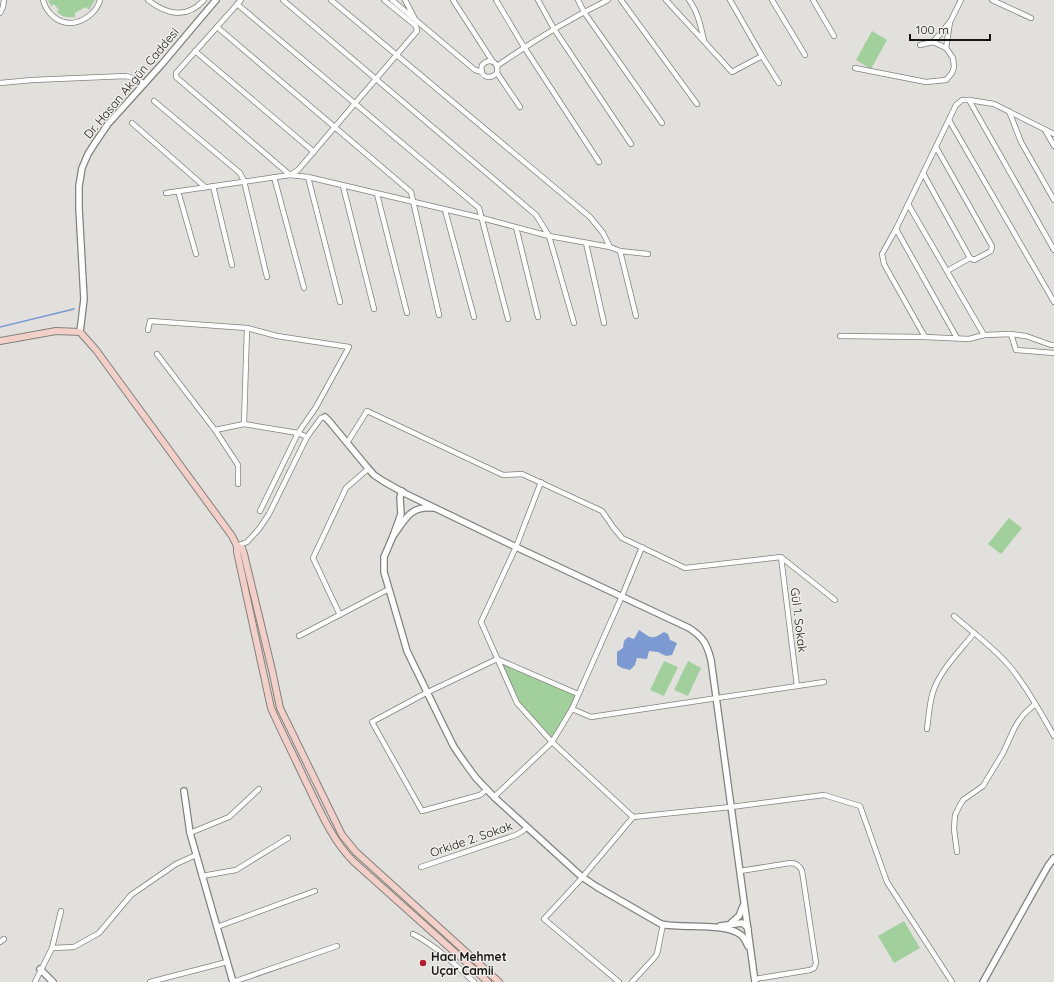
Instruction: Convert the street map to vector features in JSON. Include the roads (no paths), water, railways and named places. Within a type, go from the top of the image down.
[{"type":"main road","points":[[0,341],[56,331],[80,332],[96,350],[232,536],[237,546],[237,552],[271,708],[329,828],[345,853],[488,982]]},
{"type":"main road","points":[[237,546],[242,548],[244,554],[280,708],[342,835],[356,852],[499,982]]},
{"type":"main road","points":[[364,870],[369,864]]},
{"type":"street","points":[[0,13],[4,0]]},
{"type":"street","points":[[43,0],[47,10],[52,15],[62,21],[70,23],[77,22],[90,15],[98,6],[100,0]]},
{"type":"street","points":[[148,0],[157,7],[175,13],[188,11],[200,5],[204,0]]},
{"type":"street","name":"Dr. Hasan Akgün Caddesi","points":[[80,332],[84,299],[79,208],[79,186],[82,168],[88,154],[108,124],[145,84],[216,0]]},
{"type":"street","points":[[241,0],[176,73],[176,77],[290,175]]},
{"type":"street","points":[[283,0],[536,215],[549,236],[574,323]]},
{"type":"street","points":[[332,0],[590,218],[603,233],[610,247]]},
{"type":"street","points":[[290,175],[298,170],[314,152],[417,31],[416,26],[384,0]]},
{"type":"street","points":[[392,0],[474,70],[482,72],[488,77],[493,77],[497,73]]},
{"type":"street","points":[[405,0],[416,21]]},
{"type":"street","points":[[453,0],[495,64],[497,73],[520,107]]},
{"type":"street","points":[[496,0],[524,47],[599,162]]},
{"type":"street","points":[[538,0],[554,29],[631,144]]},
{"type":"street","points":[[578,0],[584,12],[662,123]]},
{"type":"street","points":[[495,64],[584,12],[608,0]]},
{"type":"street","points":[[621,0],[697,104]]},
{"type":"street","points":[[666,0],[732,72],[762,56]]},
{"type":"street","points":[[690,0],[701,23],[704,41]]},
{"type":"street","points":[[730,0],[779,83]]},
{"type":"street","points":[[772,0],[804,55]]},
{"type":"street","points":[[813,0],[834,36]]},
{"type":"street","points":[[920,45],[933,42],[950,22],[961,0]]},
{"type":"street","points":[[992,0],[1030,18]]},
{"type":"street","points":[[237,4],[479,208],[508,319]]},
{"type":"street","points":[[946,48],[950,22]]},
{"type":"street","points":[[216,27],[411,192],[439,314]]},
{"type":"street","points":[[855,68],[926,82],[946,80],[952,74],[954,67],[953,58],[946,48],[933,42]]},
{"type":"street","points":[[195,52],[314,152]]},
{"type":"street","points":[[482,72],[484,63],[489,61],[495,64]]},
{"type":"street","points":[[0,83],[32,80],[126,76],[136,78],[145,84]]},
{"type":"street","points":[[925,337],[884,264],[882,254],[896,229],[956,105],[962,100],[994,104],[1054,134]]},
{"type":"street","points":[[969,100],[1054,250]]},
{"type":"street","points":[[154,101],[240,173],[244,181],[267,277]]},
{"type":"street","points":[[1009,111],[1021,142],[1054,200]]},
{"type":"street","points":[[949,120],[1054,302]]},
{"type":"street","points":[[132,124],[205,187]]},
{"type":"street","points":[[1044,129],[1054,146]]},
{"type":"street","points":[[936,148],[992,246],[991,251],[974,260],[970,258],[947,272]]},
{"type":"street","points":[[923,173],[970,258]]},
{"type":"street","points":[[166,193],[290,175],[308,177],[482,218],[549,236],[610,247],[620,251],[648,254]]},
{"type":"street","points":[[274,177],[304,288]]},
{"type":"street","points":[[308,177],[340,302]]},
{"type":"street","points":[[213,186],[232,265]]},
{"type":"street","points":[[343,186],[374,309]]},
{"type":"street","points":[[178,191],[196,254]]},
{"type":"street","points":[[377,194],[407,312]]},
{"type":"street","points":[[908,204],[984,335]]},
{"type":"street","points":[[446,210],[474,317]]},
{"type":"street","points":[[516,227],[538,317]]},
{"type":"street","points":[[896,229],[957,338]]},
{"type":"street","points":[[586,243],[604,323]]},
{"type":"street","points":[[620,251],[636,316]]},
{"type":"street","points":[[148,330],[150,321],[247,328],[277,336],[349,347],[316,407],[298,433],[260,510]]},
{"type":"street","points":[[244,424],[247,328]]},
{"type":"street","points":[[840,336],[969,339],[984,335],[1011,334],[1026,336],[1054,345]]},
{"type":"street","points":[[1011,334],[1016,350],[1054,353]]},
{"type":"street","points":[[157,354],[215,430],[238,465],[238,484]]},
{"type":"street","points":[[347,443],[366,411],[503,475],[522,474],[602,511],[622,538],[685,568],[781,557],[835,600]]},
{"type":"street","points":[[237,546],[247,542],[259,529],[269,514],[307,437],[321,418],[325,417],[368,469],[383,481],[516,548],[622,596],[697,633],[708,648],[711,660],[716,698],[731,807],[740,872],[744,900],[755,980],[814,968],[816,963],[801,868],[794,863],[790,863],[740,872]]},
{"type":"street","points":[[215,430],[244,424],[298,433],[307,437]]},
{"type":"street","points":[[340,615],[313,558],[346,488],[368,469]]},
{"type":"street","points":[[541,482],[516,548],[482,622],[517,703],[552,742],[633,817]]},
{"type":"street","points":[[402,491],[400,498],[401,514],[384,557],[384,572],[407,651],[454,747],[465,763],[486,790],[588,881],[647,917],[668,926],[714,927],[738,932],[745,939],[751,951]]},
{"type":"street","points":[[393,536],[414,508],[415,505],[409,495]]},
{"type":"street","points":[[410,514],[425,508],[437,509]]},
{"type":"street","points":[[494,797],[552,742],[572,709],[642,548]]},
{"type":"street","name":"Gül 1. Sokak","points":[[781,557],[797,686]]},
{"type":"street","points":[[299,636],[389,589]]},
{"type":"street","points":[[954,616],[993,649],[1011,668],[1054,736]]},
{"type":"street","points":[[927,729],[933,690],[945,670],[974,633]]},
{"type":"street","points":[[486,790],[480,795],[422,812],[372,722],[427,692],[497,659],[578,694]]},
{"type":"street","points":[[572,709],[591,717],[824,682]]},
{"type":"street","points":[[957,852],[954,829],[956,815],[960,805],[963,800],[983,786],[1003,753],[1018,722],[1035,704]]},
{"type":"street","points":[[190,834],[229,817],[260,789]]},
{"type":"street","points":[[184,791],[190,834],[234,982],[337,946]]},
{"type":"street","points":[[619,982],[544,919],[633,817],[731,807],[824,795],[860,806],[887,882],[952,982]]},
{"type":"street","name":"Orkide 2. Sokak","points":[[421,867],[516,835],[527,827]]},
{"type":"street","points":[[202,876],[236,870],[288,838]]},
{"type":"street","points":[[52,948],[74,947],[99,934],[131,895],[176,864],[196,855]]},
{"type":"street","points":[[983,982],[1048,866],[1054,858]]},
{"type":"street","points":[[217,927],[315,892]]},
{"type":"street","points":[[728,925],[740,916],[744,900]]},
{"type":"street","points":[[35,982],[40,969],[52,948],[61,911]]},
{"type":"street","points":[[714,927],[742,923],[748,929]]},
{"type":"street","points":[[632,982],[657,954],[663,924]]},
{"type":"street","points":[[413,934],[449,959],[474,982]]},
{"type":"street","points":[[150,982],[228,962]]},
{"type":"street","points":[[40,969],[53,982]]},
{"type":"water","points":[[639,630],[651,637],[664,632],[668,634],[670,640],[677,643],[672,655],[666,656],[658,652],[649,651],[647,659],[637,658],[635,665],[630,670],[622,668],[617,665],[617,652],[623,648],[624,641],[628,637],[634,639]]},
{"type":"waterway","points":[[0,327],[74,309]]},
{"type":"place","name":"Hacı Mehmet Uçar Camii","points":[[423,963]]}]
